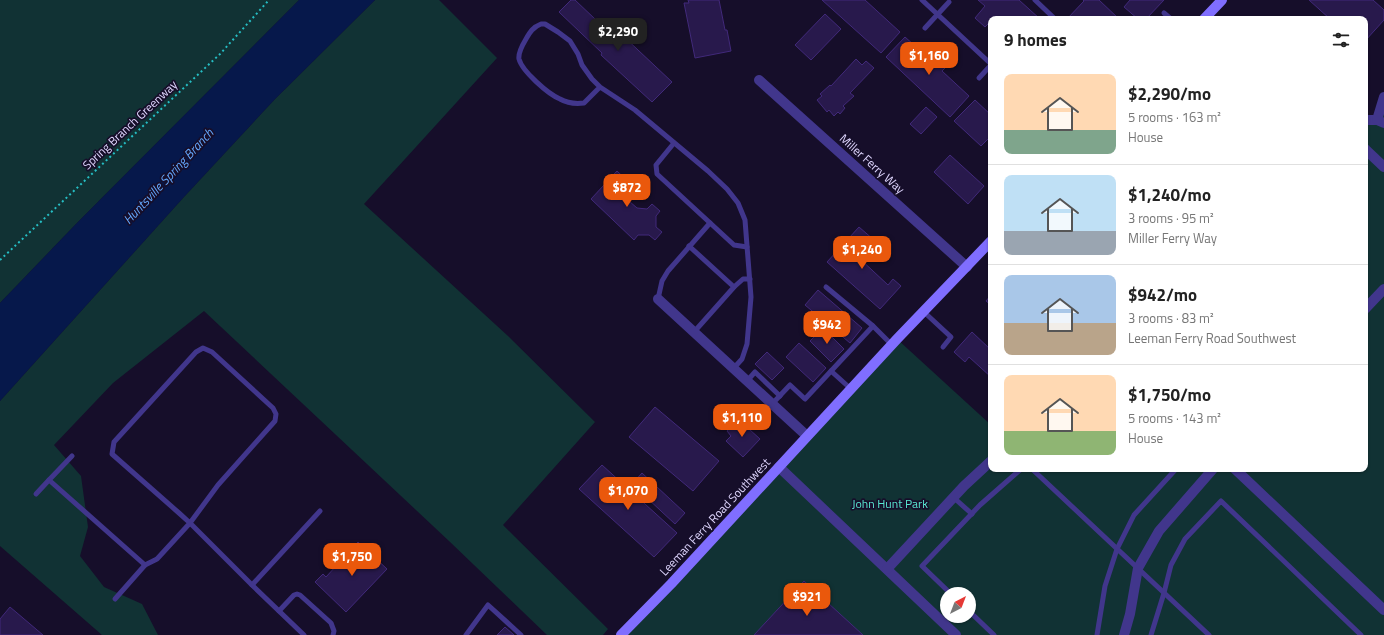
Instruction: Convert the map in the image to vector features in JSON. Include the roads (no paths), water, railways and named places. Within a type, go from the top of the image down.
[{"type":"street","points":[[1207,16],[1222,0]]},
{"type":"street","name":"Miller Ferry Way","points":[[759,80],[967,267]]},
{"type":"street","points":[[1368,120],[1380,122],[1384,97]]},
{"type":"street","points":[[1368,152],[1384,167]]},
{"type":"street","name":"Leeman Ferry Road Southwest","points":[[621,635],[671,584],[892,344],[988,244]]},
{"type":"street","points":[[1368,306],[1384,289]]},
{"type":"street","points":[[658,299],[807,436]]},
{"type":"street","points":[[887,569],[953,497],[988,464]]},
{"type":"street","points":[[779,467],[956,635]]},
{"type":"street","points":[[1124,635],[1130,614],[1138,568],[1159,531],[1210,472]]},
{"type":"street","points":[[1238,472],[1384,610]]},
{"type":"lane","points":[[923,0],[988,61]]},
{"type":"lane","points":[[1035,0],[1052,16]]},
{"type":"lane","points":[[925,28],[949,2]]},
{"type":"lane","points":[[1164,13],[1168,16]]},
{"type":"lane","points":[[600,87],[584,103],[576,104],[560,100],[548,92],[522,66],[518,57],[522,46],[531,31],[540,24],[545,24],[570,41],[578,54],[582,65],[592,80],[635,110],[727,189],[738,203],[746,220],[751,297],[747,344],[742,359],[734,368]]},
{"type":"lane","points":[[979,78],[988,68]]},
{"type":"lane","points":[[674,143],[656,165],[657,174],[734,245],[747,247]]},
{"type":"lane","points":[[658,299],[662,281],[668,271],[710,223]]},
{"type":"lane","points":[[689,246],[734,287]]},
{"type":"lane","points":[[694,332],[734,287],[743,279],[750,279]]},
{"type":"lane","points":[[826,287],[873,326],[892,344]]},
{"type":"lane","points":[[924,312],[951,337],[943,347]]},
{"type":"lane","points":[[772,404],[790,385],[805,399],[873,326]]},
{"type":"lane","points":[[115,599],[145,565],[157,559],[190,523],[218,485],[274,421],[276,414],[273,408],[212,352],[203,348],[196,352],[114,442],[112,454],[190,523],[252,586],[304,635]]},
{"type":"lane","points":[[831,371],[851,389]]},
{"type":"lane","points":[[747,381],[755,372],[780,396]]},
{"type":"lane","points":[[36,494],[72,456]]},
{"type":"lane","points":[[944,587],[922,566],[972,514],[1018,472]]},
{"type":"lane","points":[[1035,472],[1209,635]]},
{"type":"lane","points":[[1097,635],[1105,586],[1117,549],[1134,516],[1173,472]]},
{"type":"lane","points":[[49,480],[145,565]]},
{"type":"lane","points":[[953,497],[972,514]]},
{"type":"lane","points":[[1151,635],[1171,564],[1185,539],[1221,501],[1361,635]]},
{"type":"lane","points":[[252,586],[320,511]]},
{"type":"lane","points":[[279,611],[294,595],[300,595],[331,623],[334,631],[333,635]]},
{"type":"lane","points":[[466,635],[488,605],[521,635]]},
{"type":"lane","points":[[976,618],[994,635]]},
{"type":"water","name":"Huntsville Spring Branch","points":[[299,0],[375,0],[275,99],[183,198],[0,401],[0,303],[76,224]]},
{"type":"park label","name":"John Hunt Park","points":[[890,504]]}]
